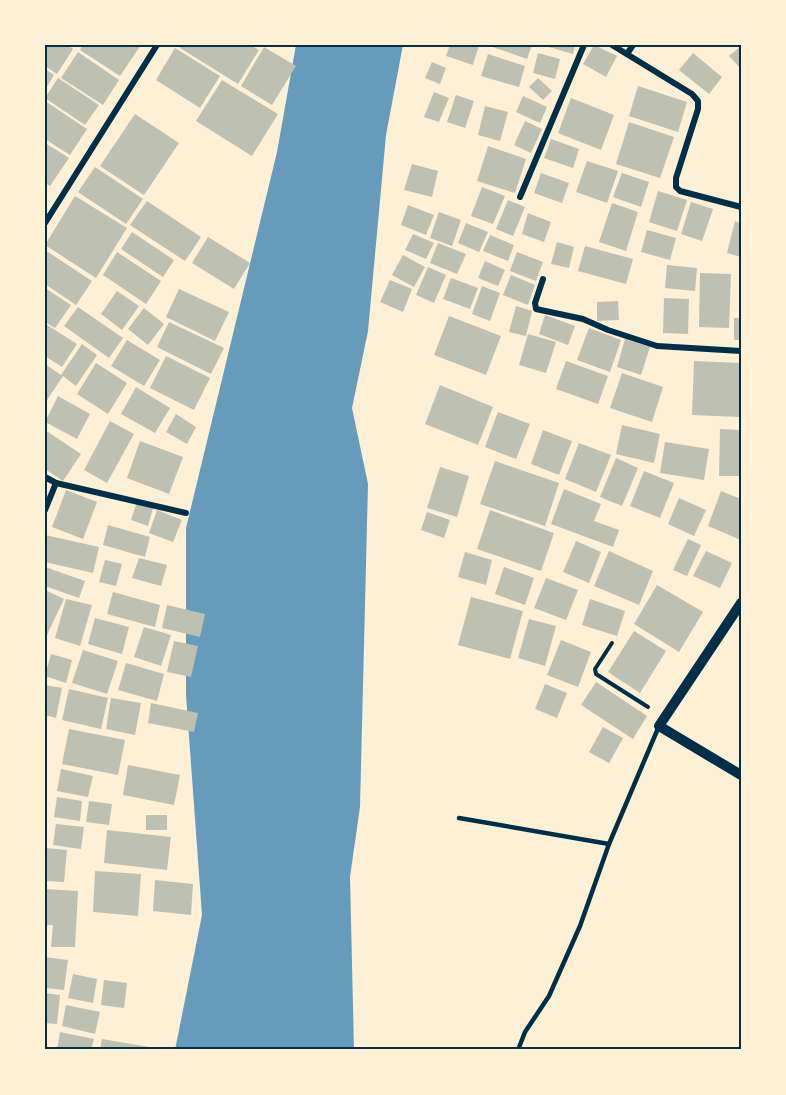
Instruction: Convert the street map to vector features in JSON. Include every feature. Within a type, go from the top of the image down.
[{"type":"street","points":[[45,223],[157,45]]},
{"type":"street","points":[[520,197],[584,45]]},
{"type":"street","points":[[612,45],[692,94],[698,101],[698,109],[676,178],[676,187],[688,193],[741,207]]},
{"type":"street","points":[[627,54],[633,45]]},
{"type":"street","points":[[543,279],[535,303],[536,309],[583,318],[608,330],[657,346],[741,351]]},
{"type":"street","points":[[45,477],[56,483],[186,513]]},
{"type":"street","points":[[45,510],[56,483]]},
{"type":"street","points":[[741,603],[662,722],[741,775]]},
{"type":"lane","points":[[518,1050],[525,1032],[549,996],[580,926],[609,844],[662,722]]},
{"type":"lane","points":[[459,818],[609,844]]},
{"type":"path","points":[[612,643],[595,669],[596,674],[662,722]]},
{"type":"water","points":[[296,45],[403,45],[386,135],[368,331],[352,408],[368,484],[360,807],[350,877],[354,1050],[175,1050],[202,915],[186,695],[186,528],[277,152]]},
{"type":"building","points":[[45,45],[68,45],[73,49],[57,74],[45,66]]},
{"type":"building","points":[[83,45],[141,45],[120,76],[80,50]]},
{"type":"building","points":[[182,45],[251,45],[259,50],[238,84],[180,48]]},
{"type":"building","points":[[450,45],[479,45],[473,65],[446,56]]},
{"type":"building","points":[[487,45],[532,45],[527,59]]},
{"type":"building","points":[[542,45],[575,45],[573,54]]},
{"type":"building","points":[[594,45],[617,56],[606,77],[583,64]]},
{"type":"building","points":[[741,46],[741,69],[729,56]]},
{"type":"building","points":[[264,47],[296,66],[272,105],[241,86]]},
{"type":"building","points":[[175,48],[220,76],[200,108],[156,80]]},
{"type":"building","points":[[78,52],[119,80],[103,105],[61,78]]},
{"type":"building","points":[[538,53],[560,59],[555,79],[533,73]]},
{"type":"building","points":[[693,53],[722,77],[709,94],[679,70]]},
{"type":"building","points":[[488,54],[525,66],[519,87],[481,76]]},
{"type":"building","points":[[432,62],[446,68],[440,84],[425,78]]},
{"type":"building","points":[[45,69],[54,75],[45,90]]},
{"type":"building","points":[[58,78],[99,105],[85,125],[45,98]]},
{"type":"building","points":[[538,78],[552,91],[543,100],[529,87]]},
{"type":"building","points":[[222,80],[278,114],[252,156],[196,121]]},
{"type":"building","points":[[638,86],[687,102],[678,132],[629,116]]},
{"type":"building","points":[[434,92],[449,98],[439,122],[424,117]]},
{"type":"building","points":[[456,95],[474,101],[465,128],[447,122]]},
{"type":"building","points":[[523,96],[547,107],[540,123],[516,112]]},
{"type":"building","points":[[571,98],[614,115],[601,150],[558,133]]},
{"type":"building","points":[[45,101],[87,129],[70,155],[45,139]]},
{"type":"building","points":[[485,106],[508,112],[500,141],[478,135]]},
{"type":"building","points":[[135,114],[179,143],[144,195],[100,166]]},
{"type":"building","points":[[525,121],[542,129],[531,153],[514,145]]},
{"type":"building","points":[[629,122],[674,137],[660,178],[616,164]]},
{"type":"building","points":[[551,139],[579,149],[573,168],[544,158]]},
{"type":"building","points":[[45,143],[69,158],[50,186],[45,183]]},
{"type":"building","points":[[488,146],[526,159],[515,193],[477,181]]},
{"type":"building","points":[[587,161],[618,171],[607,203],[576,192]]},
{"type":"building","points":[[412,164],[438,171],[432,197],[404,190]]},
{"type":"building","points":[[95,167],[143,199],[126,224],[78,192]]},
{"type":"building","points":[[541,173],[569,183],[562,203],[534,193]]},
{"type":"building","points":[[622,173],[649,182],[641,207],[613,197]]},
{"type":"building","points":[[482,187],[505,196],[493,224],[471,216]]},
{"type":"building","points":[[658,191],[687,200],[677,231],[649,222]]},
{"type":"building","points":[[75,196],[127,228],[96,278],[45,245]]},
{"type":"building","points":[[508,200],[525,207],[513,236],[496,229]]},
{"type":"building","points":[[147,201],[201,237],[185,261],[130,225]]},
{"type":"building","points":[[691,202],[713,209],[702,241],[681,234]]},
{"type":"building","points":[[612,203],[638,212],[626,251],[599,242]]},
{"type":"building","points":[[408,205],[434,215],[426,235],[401,225]]},
{"type":"building","points":[[439,212],[461,220],[452,246],[430,238]]},
{"type":"building","points":[[528,213],[551,222],[544,242],[522,234]]},
{"type":"building","points":[[735,221],[741,223],[741,257],[727,253]]},
{"type":"building","points":[[466,223],[488,232],[479,252],[458,243]]},
{"type":"building","points":[[647,230],[676,238],[670,260],[641,252]]},
{"type":"building","points":[[132,232],[174,260],[163,277],[121,249]]},
{"type":"building","points":[[413,234],[434,243],[426,259],[405,250]]},
{"type":"building","points":[[490,235],[514,245],[508,261],[483,251]]},
{"type":"building","points":[[208,237],[250,263],[234,289],[192,263]]},
{"type":"building","points":[[557,242],[574,247],[569,268],[551,264]]},
{"type":"building","points":[[438,243],[466,254],[457,274],[430,263]]},
{"type":"building","points":[[585,246],[633,259],[626,284],[578,271]]},
{"type":"building","points":[[45,250],[92,281],[76,305],[45,284]]},
{"type":"building","points":[[117,252],[161,281],[146,304],[103,275]]},
{"type":"building","points":[[517,252],[543,262],[536,281],[510,271]]},
{"type":"building","points":[[403,255],[425,267],[414,287],[392,275]]},
{"type":"building","points":[[485,261],[505,270],[498,286],[478,278]]},
{"type":"building","points":[[667,265],[697,268],[695,291],[665,288]]},
{"type":"building","points":[[428,267],[446,275],[434,303],[416,295]]},
{"type":"building","points":[[700,273],[731,274],[729,328],[699,327]]},
{"type":"building","points":[[511,275],[535,285],[528,305],[503,295]]},
{"type":"building","points":[[451,278],[478,288],[470,309],[443,299]]},
{"type":"building","points":[[390,280],[412,289],[403,312],[380,302]]},
{"type":"building","points":[[482,286],[500,293],[490,321],[472,314]]},
{"type":"building","points":[[45,288],[71,305],[55,328],[45,322]]},
{"type":"building","points":[[179,289],[229,312],[215,341],[166,317]]},
{"type":"building","points":[[117,291],[139,306],[122,330],[101,314]]},
{"type":"building","points":[[664,298],[689,299],[688,334],[663,333]]},
{"type":"building","points":[[618,301],[619,320],[597,321],[597,302]]},
{"type":"building","points":[[516,306],[532,311],[526,336],[509,332]]},
{"type":"building","points":[[78,307],[123,338],[109,358],[64,326]]},
{"type":"building","points":[[144,308],[164,324],[148,345],[128,329]]},
{"type":"building","points":[[545,315],[575,326],[568,345],[539,334]]},
{"type":"building","points":[[449,316],[501,336],[486,375],[434,355]]},
{"type":"building","points":[[734,318],[741,318],[741,340],[734,340]]},
{"type":"building","points":[[169,322],[224,348],[211,374],[157,347]]},
{"type":"building","points":[[47,325],[77,344],[62,367],[45,356],[45,327]]},
{"type":"building","points":[[589,328],[621,340],[610,372],[577,360]]},
{"type":"building","points":[[528,334],[556,342],[546,373],[519,365]]},
{"type":"building","points":[[625,339],[650,347],[641,375],[617,367]]},
{"type":"building","points":[[127,340],[160,360],[144,386],[111,366]]},
{"type":"building","points":[[82,344],[97,355],[76,386],[63,376],[45,403],[45,364],[61,375]]},
{"type":"building","points":[[166,356],[210,378],[194,410],[150,388]]},
{"type":"building","points":[[566,361],[608,376],[598,404],[556,389]]},
{"type":"building","points":[[694,361],[741,363],[739,417],[692,415]]},
{"type":"building","points":[[96,363],[127,383],[108,414],[77,394]]},
{"type":"building","points":[[622,373],[663,387],[652,422],[610,408]]},
{"type":"building","points":[[440,385],[493,407],[478,445],[425,424]]},
{"type":"building","points":[[136,387],[170,408],[155,433],[121,414]]},
{"type":"building","points":[[58,396],[90,414],[77,439],[45,422]]},
{"type":"building","points":[[498,412],[530,424],[516,459],[485,447]]},
{"type":"building","points":[[176,414],[196,427],[187,444],[166,432]]},
{"type":"building","points":[[110,421],[134,434],[107,483],[84,470]]},
{"type":"building","points":[[622,425],[660,434],[654,463],[616,454]]},
{"type":"building","points":[[720,429],[741,430],[741,476],[719,476]]},
{"type":"building","points":[[45,430],[81,454],[63,481],[45,469]]},
{"type":"building","points":[[543,430],[572,441],[559,475],[531,464]]},
{"type":"building","points":[[140,441],[183,457],[169,494],[127,478]]},
{"type":"building","points":[[665,442],[709,449],[704,480],[660,473]]},
{"type":"building","points":[[579,443],[611,455],[596,492],[565,479]]},
{"type":"building","points":[[616,458],[638,468],[622,506],[600,497]]},
{"type":"building","points":[[495,461],[559,483],[545,526],[480,504]]},
{"type":"building","points":[[440,467],[469,476],[457,517],[427,508]]},
{"type":"building","points":[[644,471],[674,483],[660,518],[630,506]]},
{"type":"building","points":[[564,489],[601,504],[594,521],[619,530],[613,547],[551,524]]},
{"type":"building","points":[[66,490],[97,502],[83,539],[52,527]]},
{"type":"building","points":[[721,491],[741,499],[741,540],[708,526]]},
{"type":"building","points":[[679,498],[706,510],[694,536],[668,524]]},
{"type":"building","points":[[137,502],[153,508],[148,526],[131,520]]},
{"type":"building","points":[[157,510],[182,520],[173,542],[149,533]]},
{"type":"building","points":[[490,510],[554,533],[541,571],[477,549]]},
{"type":"building","points":[[427,512],[450,520],[444,538],[421,530]]},
{"type":"building","points":[[108,525],[150,537],[145,557],[103,545]]},
{"type":"building","points":[[45,535],[99,547],[93,573],[45,562]]},
{"type":"building","points":[[688,539],[701,545],[687,576],[673,570]]},
{"type":"building","points":[[576,541],[601,552],[589,583],[563,572]]},
{"type":"building","points":[[609,551],[653,571],[639,605],[594,586]]},
{"type":"building","points":[[706,551],[732,563],[720,588],[693,576]]},
{"type":"building","points":[[465,552],[492,560],[486,585],[458,577]]},
{"type":"building","points":[[139,558],[167,565],[161,586],[132,578]]},
{"type":"building","points":[[105,560],[122,564],[116,586],[99,582]]},
{"type":"building","points":[[45,567],[85,581],[79,598],[45,586]]},
{"type":"building","points":[[504,567],[534,578],[525,605],[495,594]]},
{"type":"building","points":[[546,578],[578,590],[566,620],[534,608]]},
{"type":"building","points":[[657,585],[703,612],[679,652],[634,624]]},
{"type":"building","points":[[45,590],[64,599],[47,635],[45,634]]},
{"type":"building","points":[[113,592],[160,605],[155,627],[107,614]]},
{"type":"building","points":[[471,597],[523,611],[510,659],[458,645]]},
{"type":"building","points":[[66,599],[92,605],[80,646],[55,638]]},
{"type":"building","points":[[590,599],[625,611],[617,636],[582,625]]},
{"type":"building","points":[[167,605],[205,614],[200,637],[162,628]]},
{"type":"building","points":[[95,618],[129,627],[122,654],[88,644]]},
{"type":"building","points":[[529,619],[556,626],[545,666],[518,658]]},
{"type":"building","points":[[144,627],[171,635],[161,666],[134,657]]},
{"type":"building","points":[[634,631],[666,651],[640,693],[608,672]]},
{"type":"building","points":[[561,640],[591,652],[578,687],[547,675]]},
{"type":"building","points":[[174,641],[198,646],[191,677],[167,672]]},
{"type":"building","points":[[83,650],[118,661],[107,694],[72,683]]},
{"type":"building","points":[[51,654],[72,660],[66,683],[45,676]]},
{"type":"building","points":[[126,663],[164,674],[157,701],[118,690]]},
{"type":"building","points":[[596,682],[647,716],[633,739],[581,705]]},
{"type":"building","points":[[545,684],[567,693],[557,718],[535,709]]},
{"type":"building","points":[[45,685],[62,688],[56,718],[45,715]]},
{"type":"building","points":[[69,689],[108,698],[101,729],[62,720]]},
{"type":"building","points":[[111,698],[141,703],[135,735],[106,729]]},
{"type":"building","points":[[151,703],[198,713],[194,732],[148,723]]},
{"type":"building","points":[[603,727],[623,738],[609,763],[589,752]]},
{"type":"building","points":[[69,729],[125,740],[118,775],[62,764]]},
{"type":"building","points":[[128,765],[180,775],[174,805],[123,795]]},
{"type":"building","points":[[61,769],[93,776],[88,797],[57,791]]},
{"type":"building","points":[[57,797],[82,801],[80,821],[54,817]]},
{"type":"building","points":[[89,801],[112,804],[109,825],[86,822]]},
{"type":"building","points":[[146,815],[167,815],[167,830],[146,830]]},
{"type":"building","points":[[56,824],[84,827],[81,849],[53,845]]},
{"type":"building","points":[[107,830],[171,837],[167,870],[104,863]]},
{"type":"building","points":[[45,848],[67,850],[64,882],[45,881]]},
{"type":"building","points":[[95,871],[141,874],[138,916],[93,912]]},
{"type":"building","points":[[155,880],[193,884],[191,915],[153,911]]},
{"type":"building","points":[[45,889],[78,891],[75,947],[51,947],[53,925],[45,925]]},
{"type":"building","points":[[45,957],[68,960],[64,990],[45,988]]},
{"type":"building","points":[[73,974],[97,979],[93,1003],[68,998]]},
{"type":"building","points":[[104,980],[127,983],[124,1008],[101,1005]]},
{"type":"building","points":[[45,993],[60,995],[57,1024],[45,1023]]},
{"type":"building","points":[[66,1005],[100,1012],[95,1034],[62,1026]]},
{"type":"building","points":[[60,1032],[94,1039],[91,1050],[57,1050]]},
{"type":"building","points":[[102,1039],[149,1047],[148,1050],[100,1050]]}]
